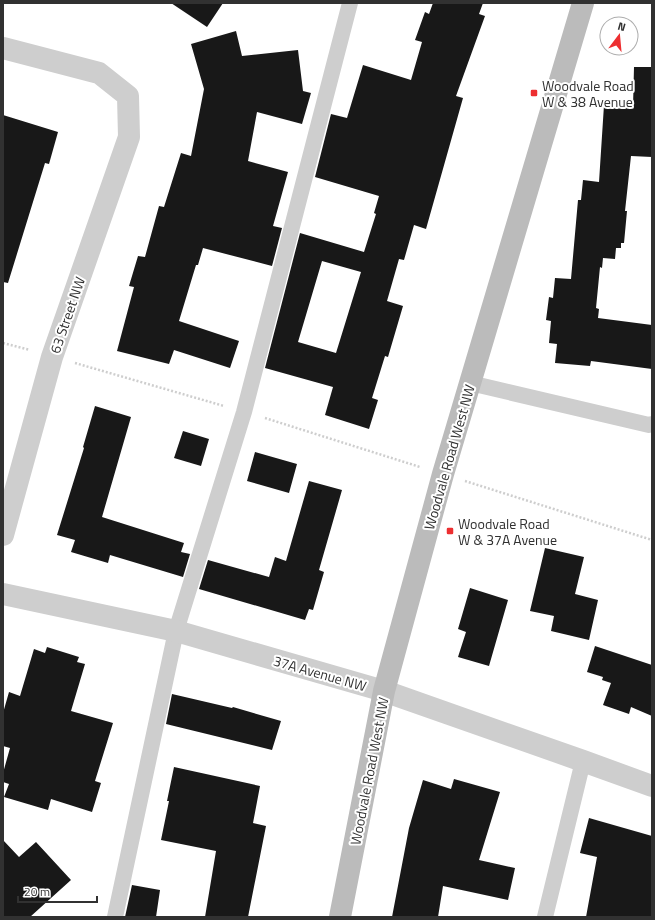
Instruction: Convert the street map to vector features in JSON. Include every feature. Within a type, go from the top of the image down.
[{"type":"street","name":"Woodvale Road West NW","points":[[340,917],[384,691],[443,474],[583,3]]},
{"type":"street","name":"63 Street NW","points":[[3,48],[99,73],[128,96],[129,137],[52,356],[3,535]]},
{"type":"street","name":"37A Avenue NW","points":[[3,594],[176,631],[384,691],[652,786]]},
{"type":"lane","points":[[115,917],[176,631],[244,412],[350,3]]},
{"type":"lane","points":[[470,382],[649,425],[652,424]]},
{"type":"lane","points":[[545,917],[583,761]]},
{"type":"path","points":[[3,343],[244,412],[652,540]]},
{"type":"building","points":[[171,3],[223,3],[207,27]]},
{"type":"building","points":[[433,3],[483,3],[479,14],[485,16],[456,96],[463,98],[426,229],[414,225],[404,260],[399,259],[387,301],[403,306],[388,357],[385,356],[372,398],[378,400],[369,429],[325,415],[333,387],[265,368],[300,233],[364,252],[376,214],[374,213],[379,196],[315,177],[331,114],[347,118],[363,65],[411,80],[422,42],[415,40],[425,12],[429,14]],"holes":[[[322,261],[361,272],[336,353],[298,342]]]},
{"type":"building","points":[[236,31],[242,56],[298,50],[303,91],[311,93],[302,124],[257,112],[248,161],[288,172],[273,226],[282,228],[272,266],[203,248],[198,265],[196,265],[179,321],[239,341],[230,368],[174,350],[169,364],[117,351],[134,287],[129,286],[138,256],[145,257],[159,206],[164,207],[181,153],[191,156],[204,89],[191,44]]},
{"type":"building","points":[[634,67],[652,67],[652,157],[631,156],[625,211],[627,211],[624,243],[621,243],[621,248],[616,248],[615,259],[603,258],[602,268],[600,267],[596,308],[599,309],[598,318],[652,325],[652,369],[591,361],[590,366],[555,363],[557,344],[549,343],[551,321],[546,320],[549,297],[553,298],[555,278],[571,279],[578,200],[581,200],[583,180],[599,182],[604,105],[633,107]]},
{"type":"building","points":[[3,115],[58,132],[49,164],[45,163],[8,283],[3,282]]},
{"type":"building","points":[[95,406],[131,417],[102,517],[184,543],[181,552],[190,554],[183,577],[110,555],[108,563],[71,552],[75,540],[57,535],[84,448],[83,447]]},
{"type":"building","points":[[183,431],[209,439],[201,466],[174,458]]},
{"type":"building","points":[[255,452],[297,464],[289,493],[247,481]]},
{"type":"building","points":[[309,481],[342,490],[319,570],[324,572],[313,610],[309,609],[305,620],[199,589],[208,560],[269,577],[275,557],[286,561]]},
{"type":"building","points":[[545,548],[584,557],[575,594],[598,600],[589,640],[551,631],[554,616],[530,611]]},
{"type":"building","points":[[470,588],[508,600],[489,666],[458,657],[466,632],[458,629]]},
{"type":"building","points":[[595,646],[652,665],[652,716],[631,707],[629,714],[603,705],[611,683],[602,680],[603,677],[587,672]]},
{"type":"building","points":[[47,647],[79,657],[77,662],[85,664],[71,711],[113,723],[95,781],[101,783],[92,812],[51,799],[48,810],[4,797],[9,784],[3,782],[3,773],[10,748],[3,746],[3,713],[9,692],[20,696],[34,649],[45,653]]},
{"type":"building","points":[[172,694],[233,707],[281,721],[272,750],[166,724]]},
{"type":"building","points":[[174,767],[260,786],[253,823],[266,826],[248,917],[205,917],[216,851],[161,840]]},
{"type":"building","points":[[454,779],[500,792],[479,860],[515,868],[508,900],[443,886],[438,917],[392,917],[409,828],[423,780],[451,789]]},
{"type":"building","points":[[589,818],[652,836],[652,917],[586,917],[597,857],[580,853]]},
{"type":"building","points":[[3,840],[19,857],[36,842],[71,880],[30,917],[3,917]]},
{"type":"building","points":[[132,885],[160,890],[156,917],[125,917]]},
{"type":"place","name":"Woodvale Road W & 38 Avenue","points":[[534,93]]},
{"type":"place","name":"Woodvale Road W & 37A Avenue","points":[[450,531]]}]
